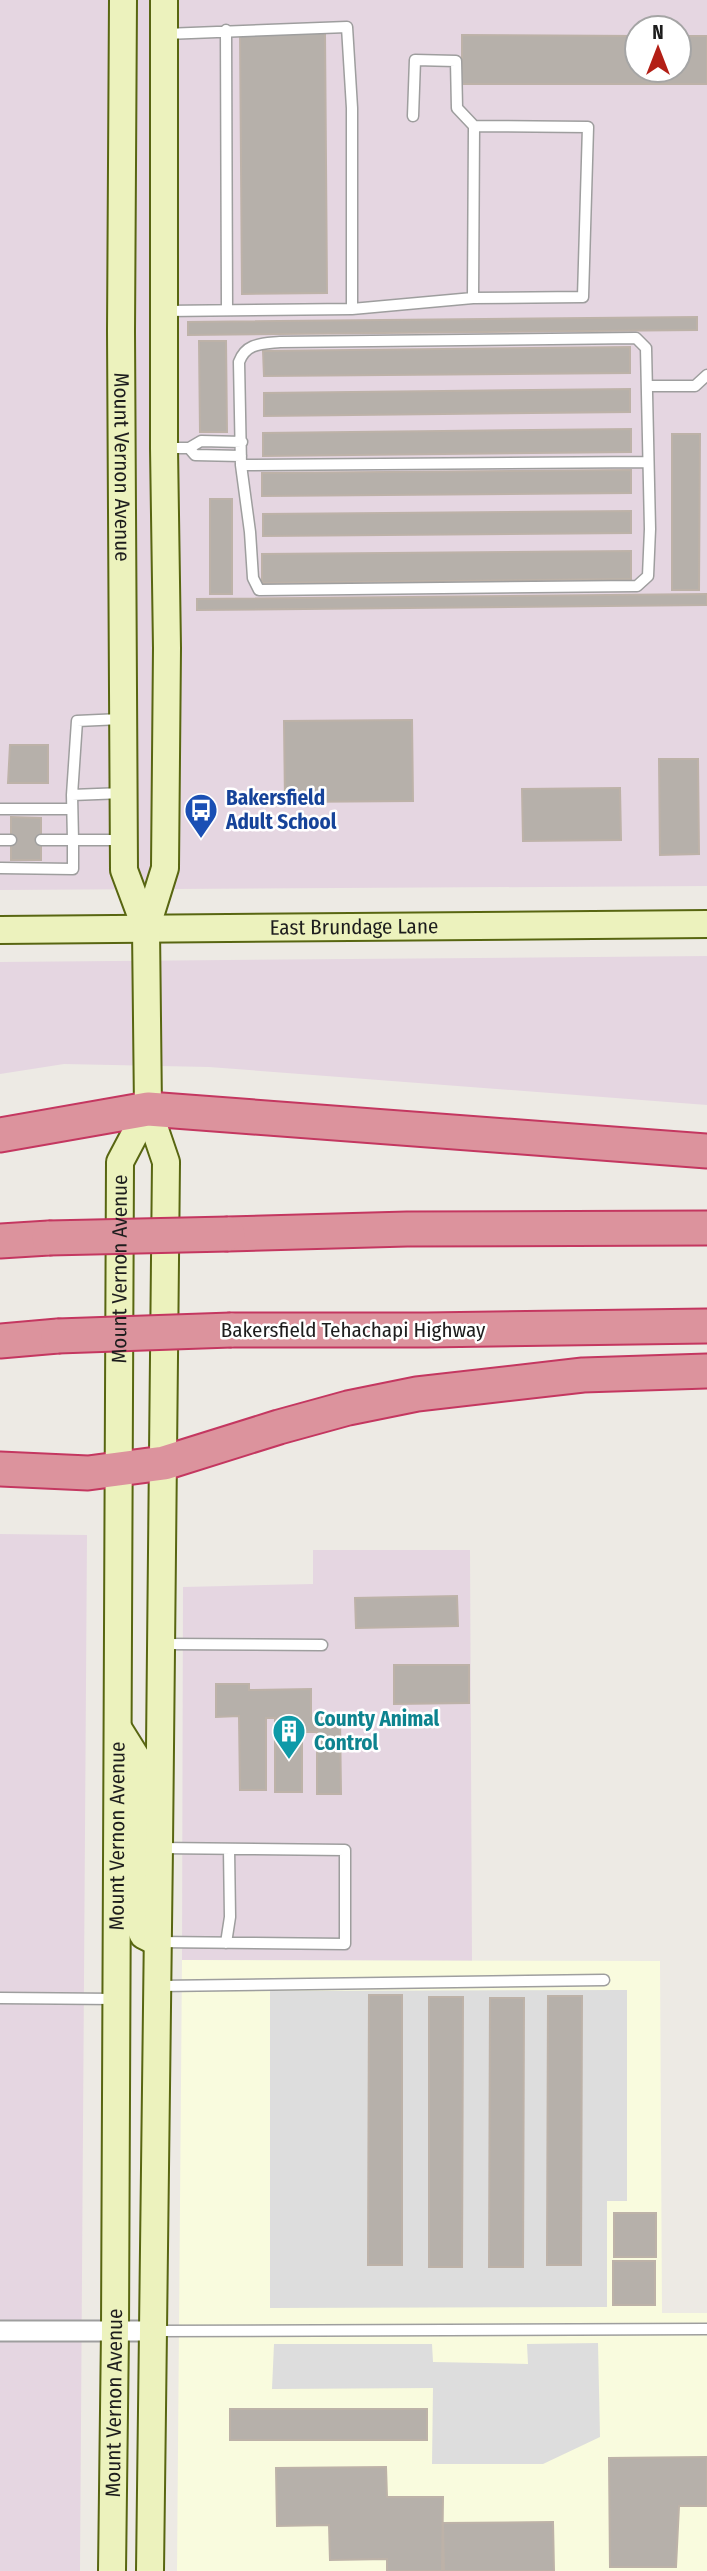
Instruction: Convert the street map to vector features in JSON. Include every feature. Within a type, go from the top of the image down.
[{"type":"highway","points":[[0,1135],[148,1109],[707,1151]]},
{"type":"highway","points":[[0,1241],[407,1229],[707,1228]]},
{"type":"highway","name":"Bakersfield Tehachapi Highway","points":[[0,1341],[58,1336],[231,1330],[707,1326]]},
{"type":"highway","points":[[0,1469],[89,1473],[164,1463],[279,1427],[417,1394],[583,1375],[707,1371]]},
{"type":"main road","name":"Mount Vernon Avenue","points":[[123,0],[124,870],[146,929]]},
{"type":"main road","name":"Mount Vernon Avenue","points":[[150,2571],[156,1986],[163,1644],[166,1162],[148,1109],[146,929],[165,868],[167,648],[176,448],[165,311],[164,0]]},
{"type":"main road","points":[[122,205],[164,205]]},
{"type":"main road","name":"East Brundage Lane","points":[[0,930],[707,924]]},
{"type":"main road","name":"Mount Vernon Avenue","points":[[112,2571],[116,2331],[120,1162],[148,1109]]},
{"type":"main road","points":[[118,1728],[138,1760],[137,1922],[142,1936],[157,1942]]},
{"type":"street","points":[[0,2331],[153,2331]]},
{"type":"lane","points":[[164,34],[347,27],[352,108],[352,309]]},
{"type":"lane","points":[[226,30],[228,310]]},
{"type":"lane","points":[[413,117],[415,60],[456,61],[457,108],[474,126],[472,298]]},
{"type":"lane","points":[[165,311],[352,309],[472,298],[583,298],[588,127],[474,126]]},
{"type":"lane","points":[[636,338],[646,348],[650,529],[648,576],[637,586],[259,590],[253,578],[241,460],[242,442],[239,362],[242,354],[251,345],[279,342],[636,338]]},
{"type":"lane","points":[[647,386],[695,386],[707,375]]},
{"type":"lane","points":[[176,448],[201,441],[242,442]]},
{"type":"lane","points":[[176,448],[195,455],[241,460],[648,462]]},
{"type":"lane","points":[[0,868],[73,869],[72,794],[77,721],[124,719]]},
{"type":"lane","points":[[72,794],[124,793]]},
{"type":"lane","points":[[0,809],[72,809]]},
{"type":"lane","points":[[41,840],[124,839]]},
{"type":"lane","points":[[163,1644],[322,1645]]},
{"type":"lane","points":[[157,1942],[345,1944],[345,1850],[159,1849]]},
{"type":"lane","points":[[226,1943],[230,1917],[229,1849]]},
{"type":"lane","points":[[156,1986],[604,1980]]},
{"type":"lane","points":[[0,1998],[117,1999]]},
{"type":"lane","points":[[153,2331],[707,2329]]},
{"type":"shaded area","points":[[0,0],[707,0],[707,886],[0,890]]},
{"type":"shaded area","points":[[707,956],[707,1105],[209,1067],[64,1064],[0,1074],[0,962]]},
{"type":"shaded area","points":[[0,1534],[87,1535],[80,2571],[0,2571]]},
{"type":"shaded area","points":[[313,1550],[470,1550],[472,1961],[182,1960],[183,1587],[313,1584]]},
{"type":"shaded area","points":[[182,1960],[660,1961],[662,2313],[707,2313],[707,2571],[177,2571]]},
{"type":"shaded area","points":[[627,1990],[627,2201],[607,2201],[607,2307],[270,2308],[270,1991]]},
{"type":"shaded area","points":[[598,2343],[600,2437],[543,2464],[432,2464],[433,2388],[272,2389],[274,2344],[432,2344],[433,2362],[528,2364],[527,2344]]},
{"type":"building","points":[[325,32],[327,293],[242,294],[240,33]]},
{"type":"building","points":[[462,35],[623,36],[623,84],[462,84]]},
{"type":"building","points":[[693,36],[707,36],[707,84],[693,84]]},
{"type":"building","points":[[697,317],[697,330],[188,335],[188,322]]},
{"type":"building","points":[[199,341],[226,341],[227,432],[200,432]]},
{"type":"building","points":[[630,347],[630,373],[264,376],[263,351]]},
{"type":"building","points":[[630,389],[630,412],[264,416],[264,393]]},
{"type":"building","points":[[631,429],[631,452],[263,456],[263,433]]},
{"type":"building","points":[[672,434],[700,434],[699,590],[672,590]]},
{"type":"building","points":[[631,470],[631,493],[262,496],[262,473]]},
{"type":"building","points":[[210,499],[232,499],[232,594],[210,594]]},
{"type":"building","points":[[631,511],[631,533],[263,536],[263,514]]},
{"type":"building","points":[[631,551],[631,579],[262,583],[262,554]]},
{"type":"building","points":[[707,594],[707,605],[197,610],[197,599]]},
{"type":"building","points":[[412,720],[413,801],[285,802],[284,721]]},
{"type":"building","points":[[10,745],[48,745],[48,783],[8,783]]},
{"type":"building","points":[[659,759],[698,759],[699,854],[660,855]]},
{"type":"building","points":[[620,788],[621,840],[523,841],[522,789]]},
{"type":"building","points":[[11,817],[41,818],[41,860],[11,860]]},
{"type":"building","points":[[457,1596],[458,1626],[356,1628],[355,1598]]},
{"type":"building","points":[[394,1665],[469,1665],[469,1703],[394,1704]]},
{"type":"building","name":"County Animal Control","points":[[216,1684],[249,1684],[249,1690],[311,1689],[311,1716],[340,1717],[341,1794],[317,1794],[317,1732],[302,1732],[302,1792],[275,1792],[275,1718],[266,1718],[266,1790],[240,1790],[239,1716],[216,1717]]},
{"type":"building","points":[[369,1995],[402,1995],[402,2265],[368,2265]]},
{"type":"building","points":[[548,1996],[582,1996],[581,2265],[547,2265]]},
{"type":"building","points":[[429,1997],[463,1997],[462,2267],[429,2267]]},
{"type":"building","points":[[490,1998],[524,1998],[523,2267],[489,2267]]},
{"type":"building","points":[[614,2213],[656,2213],[656,2257],[614,2257]]},
{"type":"building","points":[[613,2261],[655,2261],[655,2305],[613,2305]]},
{"type":"building","points":[[230,2409],[427,2409],[427,2440],[230,2440]]},
{"type":"building","points":[[707,2457],[707,2506],[679,2506],[676,2567],[610,2567],[609,2458]]},
{"type":"building","points":[[386,2467],[387,2497],[443,2497],[442,2571],[387,2571],[387,2559],[330,2560],[329,2525],[277,2526],[276,2468]]},
{"type":"building","points":[[553,2522],[554,2571],[444,2571],[443,2523]]},
{"type":"place","name":"Bakersfield Adult School","points":[[201,840]]},
{"type":"place","name":"County Animal Control","points":[[289,1761]]}]
